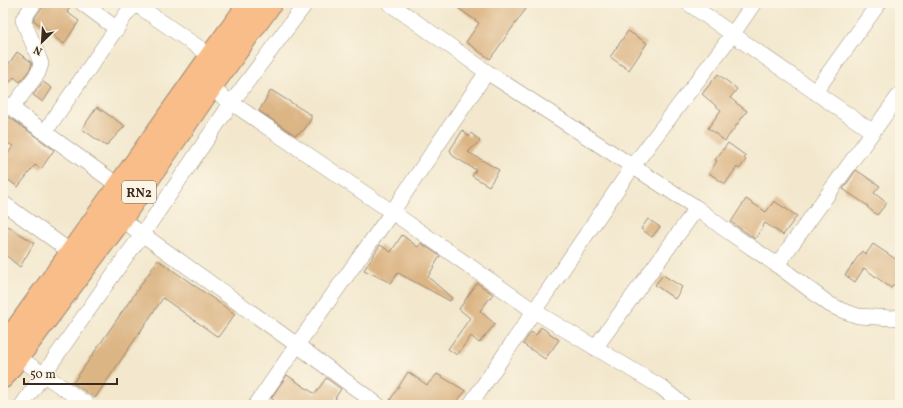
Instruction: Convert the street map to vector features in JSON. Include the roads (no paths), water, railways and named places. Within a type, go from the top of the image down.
[{"type":"highway","name":"RN2","points":[[3,377],[11,352],[71,252],[250,3]]},
{"type":"highway","name":"RN2","points":[[11,352],[121,220],[210,88],[271,3]]},
{"type":"street","points":[[34,3],[23,20],[41,64],[38,72],[8,105],[119,186]]},
{"type":"street","points":[[82,3],[117,29]]},
{"type":"street","points":[[22,405],[142,235],[232,102],[306,3]]},
{"type":"street","points":[[389,3],[488,72],[697,208],[829,304],[858,316],[892,318],[900,316]]},
{"type":"street","points":[[688,3],[873,132]]},
{"type":"street","points":[[470,405],[633,166],[732,35],[754,3]]},
{"type":"street","points":[[815,92],[879,3]]},
{"type":"street","points":[[45,132],[127,13],[133,7],[140,7],[211,56]]},
{"type":"street","points":[[256,405],[392,212],[488,72]]},
{"type":"street","points":[[210,88],[534,311],[661,387],[683,405]]},
{"type":"street","points":[[777,265],[900,94]]},
{"type":"street","points":[[3,203],[71,252]]},
{"type":"street","points":[[595,348],[697,208]]},
{"type":"street","points":[[121,220],[297,345],[378,405]]},
{"type":"street","points":[[11,352],[88,405]]}]
